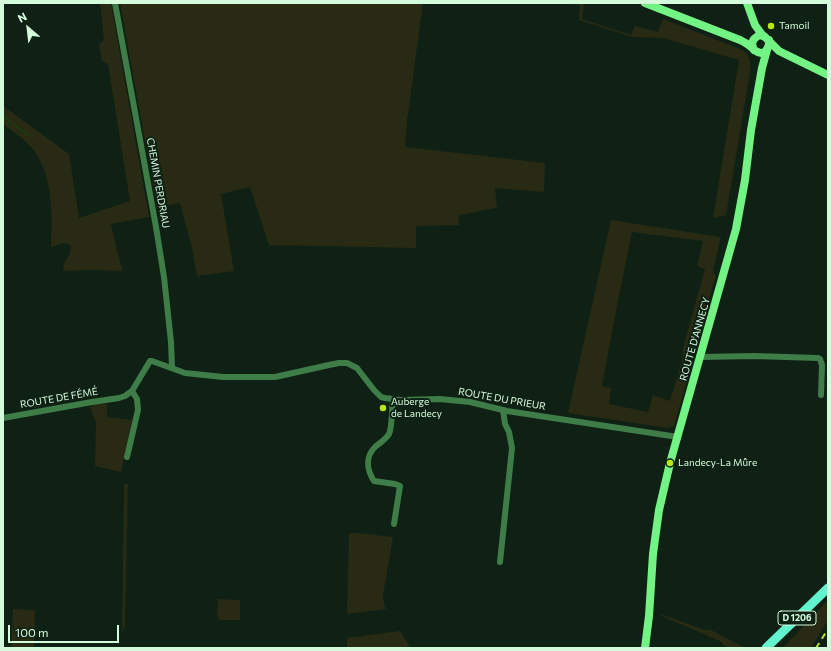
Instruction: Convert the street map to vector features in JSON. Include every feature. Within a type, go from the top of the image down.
[{"type":"main road","name":"D 1206","points":[[766,648],[828,588]]},
{"type":"street","name":"CHEMIN PERDRIAU","points":[[115,3],[164,277],[171,342],[172,367]]},
{"type":"street","points":[[645,3],[740,40],[758,42],[779,50],[828,75]]},
{"type":"street","name":"ROUTE D'ANNECY","points":[[747,3],[755,25],[762,68]]},
{"type":"street","name":"ROUTE D'ANNECY","points":[[645,648],[649,616],[653,554],[658,517],[668,472],[736,229],[762,68],[769,45],[758,42]]},
{"type":"street","points":[[767,50],[779,50]]},
{"type":"street","points":[[700,357],[747,356],[818,358],[820,359],[822,365],[821,395]]},
{"type":"street","name":"ROUTE DU PRIEUR","points":[[119,398],[128,395],[132,391],[152,361],[185,373],[223,377],[279,376],[339,363],[347,363],[360,371],[381,397],[410,401],[436,399],[470,402],[503,410],[678,437]]},
{"type":"street","points":[[127,457],[138,410],[137,399],[132,391]]},
{"type":"street","name":"ROUTE DE FÉMÉ","points":[[3,418],[119,398]]},
{"type":"street","points":[[393,399],[390,432],[370,453],[368,461],[369,474],[374,481],[400,486],[394,524]]},
{"type":"street","points":[[500,562],[512,448],[510,432],[505,424],[503,410]]},
{"type":"green space","points":[[100,3],[111,3],[149,217],[111,224],[123,271],[63,271],[64,264],[71,248],[70,245],[64,243],[51,247],[52,222],[50,196],[44,171],[32,148],[3,124],[3,106],[69,154],[79,218],[130,201],[108,64],[102,61],[99,44],[104,40]]},
{"type":"green space","points":[[120,3],[423,3],[407,121],[405,147],[545,163],[544,192],[495,188],[497,208],[458,215],[459,225],[416,226],[416,248],[269,245],[250,187],[221,194],[234,271],[197,276],[192,248],[180,203],[157,207]]},
{"type":"green space","points":[[563,3],[584,3],[582,19],[631,35],[635,26],[658,32],[663,19],[740,49],[748,55],[750,59],[750,74],[726,215],[713,218],[739,60],[663,38],[632,37],[579,20],[580,5]]},
{"type":"green space","points":[[611,220],[721,237],[713,270],[716,275],[695,349],[689,349],[687,353],[694,356],[674,426],[668,428],[568,413]],"holes":[[[632,232],[703,241],[697,266],[705,269],[683,348],[682,361],[670,401],[653,395],[648,412],[609,404],[611,388],[602,386]]]},
{"type":"green space","points":[[95,404],[107,404],[107,417],[132,420],[121,472],[95,466],[96,423],[90,407]]},
{"type":"green space","points":[[124,484],[128,484],[125,627],[122,632]]},
{"type":"green space","points":[[349,533],[393,537],[383,596],[386,609],[347,614]]},
{"type":"green space","points":[[218,599],[240,600],[240,620],[219,620],[217,612]]},
{"type":"green space","points":[[828,600],[828,620],[811,648],[783,648]]},
{"type":"green space","points":[[13,609],[35,610],[34,648],[11,648]]},
{"type":"green space","points":[[661,614],[702,629],[711,630],[745,648],[727,648],[720,641],[662,616]]},
{"type":"green space","points":[[400,631],[410,648],[347,648],[347,638]]},
{"type":"waterway","points":[[3,116],[28,135]]},
{"type":"railway","points":[[816,648],[828,629]]},
{"type":"place","name":"Tamoil","points":[[771,26]]},
{"type":"place","name":"Auberge de Landecy","points":[[383,408]]},
{"type":"place","name":"Landecy-La Mûre","points":[[670,463]]}]
